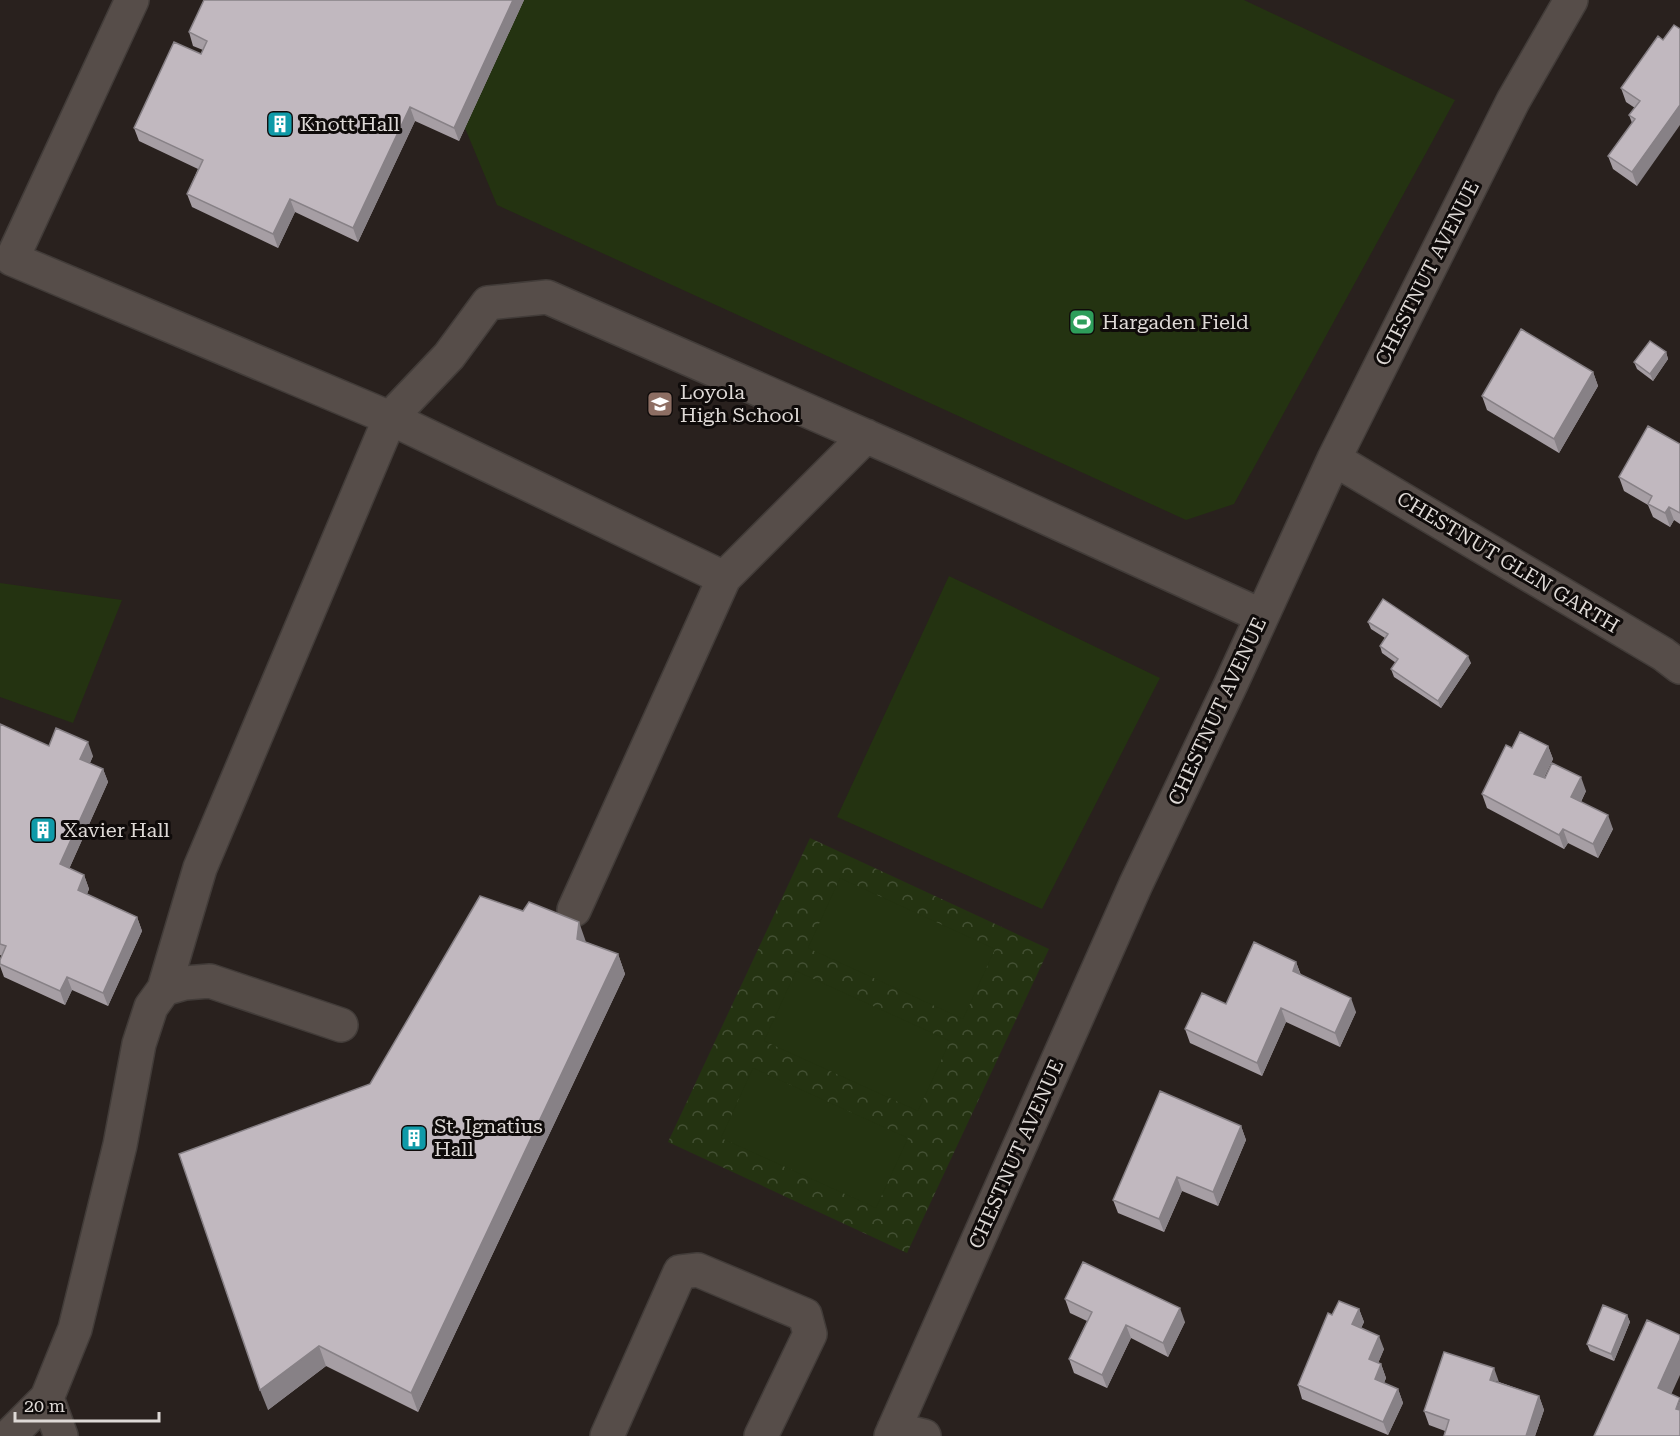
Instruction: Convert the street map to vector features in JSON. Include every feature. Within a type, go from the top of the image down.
[{"type":"street","points":[[132,0],[12,259],[390,418],[724,578]]},
{"type":"street","name":"CHESTNUT AVENUE","points":[[903,1434],[1136,884],[1334,459],[1513,101],[1571,0]]},
{"type":"street","points":[[9,1436],[47,1398],[75,1329],[120,1145],[139,1044],[151,1007],[164,989],[200,868],[390,418],[449,356],[488,303],[548,297],[866,436],[1262,616]]},
{"type":"street","points":[[574,910],[724,578],[866,436]]},
{"type":"street","name":"CHESTNUT GLEN GARTH","points":[[1334,459],[1663,654],[1680,668]]},
{"type":"street","points":[[164,989],[185,983],[210,981],[341,1025]]},
{"type":"street","points":[[607,1436],[680,1272],[698,1270],[804,1315],[810,1334],[761,1436]]},
{"type":"street","points":[[47,1398],[61,1436]]},
{"type":"green space","name":"Hargaden Field","points":[[524,0],[1244,0],[1455,100],[1234,504],[1186,520],[497,205],[465,128]]},
{"type":"green space","points":[[949,576],[1160,678],[1042,909],[837,817]]},
{"type":"green space","points":[[0,583],[122,600],[73,723],[0,697]]},
{"type":"green space","points":[[810,838],[1049,949],[907,1253],[668,1142]]},
{"type":"green space","points":[[840,878],[995,949],[963,1019],[808,948]]},
{"type":"green space","points":[[796,971],[950,1041],[918,1111],[764,1041]]},
{"type":"green space","points":[[753,1068],[908,1138],[876,1208],[721,1138]]},
{"type":"building","name":"Knott Hall","points":[[204,0],[513,0],[454,128],[410,107],[353,228],[290,199],[273,234],[187,194],[203,160],[134,128],[174,42],[201,54],[207,41],[189,32]]},
{"type":"building","points":[[1674,25],[1680,29],[1680,105],[1632,172],[1608,156],[1635,119],[1629,115],[1640,101],[1621,88],[1658,36],[1663,40]]},
{"type":"building","points":[[1521,329],[1593,372],[1554,439],[1482,396]]},
{"type":"building","points":[[1650,341],[1666,352],[1650,374],[1634,362]]},
{"type":"building","points":[[1648,426],[1680,444],[1680,513],[1669,507],[1665,513],[1648,504],[1652,496],[1619,477]]},
{"type":"building","points":[[1383,599],[1468,656],[1438,701],[1391,669],[1398,659],[1380,646],[1388,634],[1368,622]]},
{"type":"building","name":"Xavier Hall","points":[[0,724],[49,746],[56,728],[88,742],[80,759],[103,769],[60,864],[84,875],[78,890],[137,917],[103,993],[67,977],[60,991],[0,964],[6,946],[0,944]]},
{"type":"building","points":[[1520,732],[1548,746],[1534,774],[1545,778],[1552,763],[1581,777],[1571,797],[1608,815],[1593,844],[1563,829],[1559,835],[1482,794],[1506,745],[1512,748]]},
{"type":"building","name":"St. Ignatius Hall","points":[[480,896],[523,911],[529,902],[579,922],[577,939],[618,954],[411,1393],[319,1346],[260,1390],[179,1154],[370,1084]]},
{"type":"building","points":[[1254,942],[1296,962],[1293,971],[1351,998],[1335,1033],[1281,1008],[1257,1063],[1185,1029],[1202,993],[1226,1004]]},
{"type":"building","points":[[1160,1091],[1241,1126],[1213,1192],[1177,1177],[1159,1219],[1113,1200]]},
{"type":"building","points":[[1083,1262],[1180,1308],[1163,1343],[1126,1325],[1102,1375],[1069,1359],[1092,1312],[1065,1299]]},
{"type":"building","points":[[1339,1301],[1359,1309],[1352,1324],[1379,1336],[1369,1359],[1381,1364],[1375,1379],[1398,1389],[1383,1422],[1298,1385],[1328,1313],[1332,1315]]},
{"type":"building","points":[[1603,1305],[1627,1315],[1611,1354],[1587,1344]]},
{"type":"building","points":[[1647,1320],[1680,1335],[1658,1388],[1680,1398],[1676,1409],[1680,1410],[1680,1436],[1594,1436]]},
{"type":"building","points":[[1444,1352],[1494,1368],[1490,1380],[1539,1396],[1526,1436],[1444,1436],[1449,1420],[1424,1411]]},
{"type":"place","name":"Knott Hall","points":[[280,124]]},
{"type":"place","name":"Hargaden Field","points":[[1082,322]]},
{"type":"place","name":"Loyola High School","points":[[660,404]]},
{"type":"place","name":"Xavier Hall","points":[[43,830]]},
{"type":"place","name":"St. Ignatius Hall","points":[[414,1138]]}]
